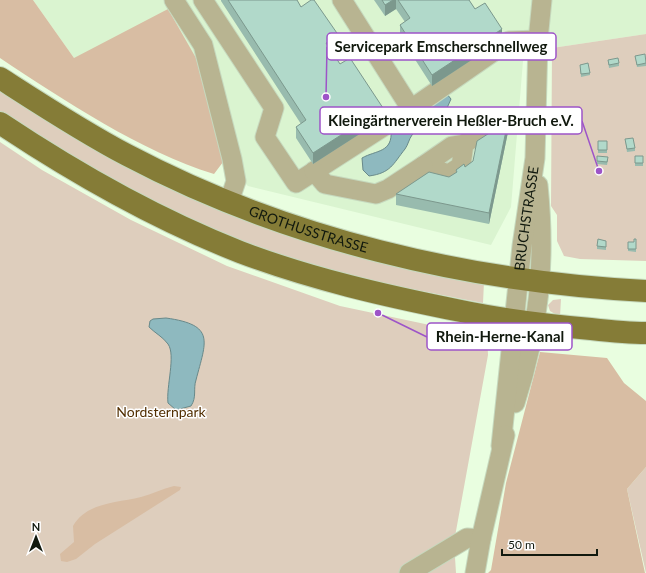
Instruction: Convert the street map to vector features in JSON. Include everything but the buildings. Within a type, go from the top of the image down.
[{"type":"main road","name":"GROTHUSSTRASSE","points":[[0,78],[61,118],[128,156],[229,202],[309,230],[422,261],[530,280],[646,291]]},
{"type":"main road","points":[[0,123],[68,166],[108,189],[173,222],[240,252],[290,269],[342,284],[430,305],[526,323],[646,333]]},
{"type":"street","points":[[174,0],[203,45],[232,159],[236,181],[229,202]]},
{"type":"street","points":[[203,0],[274,108],[265,136],[296,183],[411,109],[509,41],[538,40]]},
{"type":"street","points":[[342,0],[411,109]]},
{"type":"street","name":"BRUCHSTRASSE","points":[[475,573],[501,446],[519,390],[530,280],[538,40],[542,0]]},
{"type":"street","points":[[314,171],[325,184],[376,194],[388,189],[423,166],[449,174],[461,166],[464,144],[499,120]]},
{"type":"street","points":[[409,573],[467,538],[481,539]]},
{"type":"shaded area","points":[[0,0],[33,0],[74,58],[168,9],[196,58],[223,162],[214,174],[186,164],[131,139],[77,108],[0,58]]},
{"type":"shaded area","points":[[33,0],[646,0],[646,34],[552,48],[524,49],[511,207],[491,245],[248,186],[223,162],[196,58],[74,58]]},
{"type":"shaded area","points":[[540,352],[607,358],[624,383],[646,401],[646,467],[627,489],[645,573],[488,573],[491,570],[506,483]]},
{"type":"shaded area","points":[[174,486],[181,487],[180,490],[95,544],[76,559],[67,562],[61,561],[60,554],[74,542],[73,526],[86,512],[113,502],[141,497]]},
{"type":"green space","points":[[646,34],[646,261],[580,259],[564,256],[557,241],[557,215],[551,206],[552,48]]},
{"type":"green space","points":[[0,87],[125,162],[484,282],[483,303],[344,276],[293,262],[177,216],[113,182],[0,113]]},
{"type":"green space","name":"Nordsternpark","points":[[0,142],[42,170],[131,220],[227,266],[340,306],[477,335],[483,338],[488,348],[488,355],[454,542],[456,573],[0,573]]},
{"type":"green space","points":[[561,299],[560,317],[550,311],[548,305],[553,300]]},
{"type":"green space","points":[[646,467],[646,573],[627,489]]},
{"type":"water","points":[[447,94],[451,99],[447,108],[435,114],[429,130],[416,132],[412,135],[405,149],[391,167],[382,173],[369,176],[363,170],[362,158],[386,147],[391,137],[391,130]]},
{"type":"water","points":[[166,318],[193,325],[200,330],[204,337],[203,355],[195,383],[193,403],[191,406],[176,410],[168,403],[171,363],[170,349],[168,344],[149,327],[150,321],[153,319]]},
{"type":"place","name":"Servicepark Emscherschnellweg","points":[[326,97]]},
{"type":"place","name":"Kleingärtnerverein Heßler-Bruch e.V.","points":[[599,171]]},
{"type":"place","name":"Rhein-Herne-Kanal","points":[[378,313]]}]
